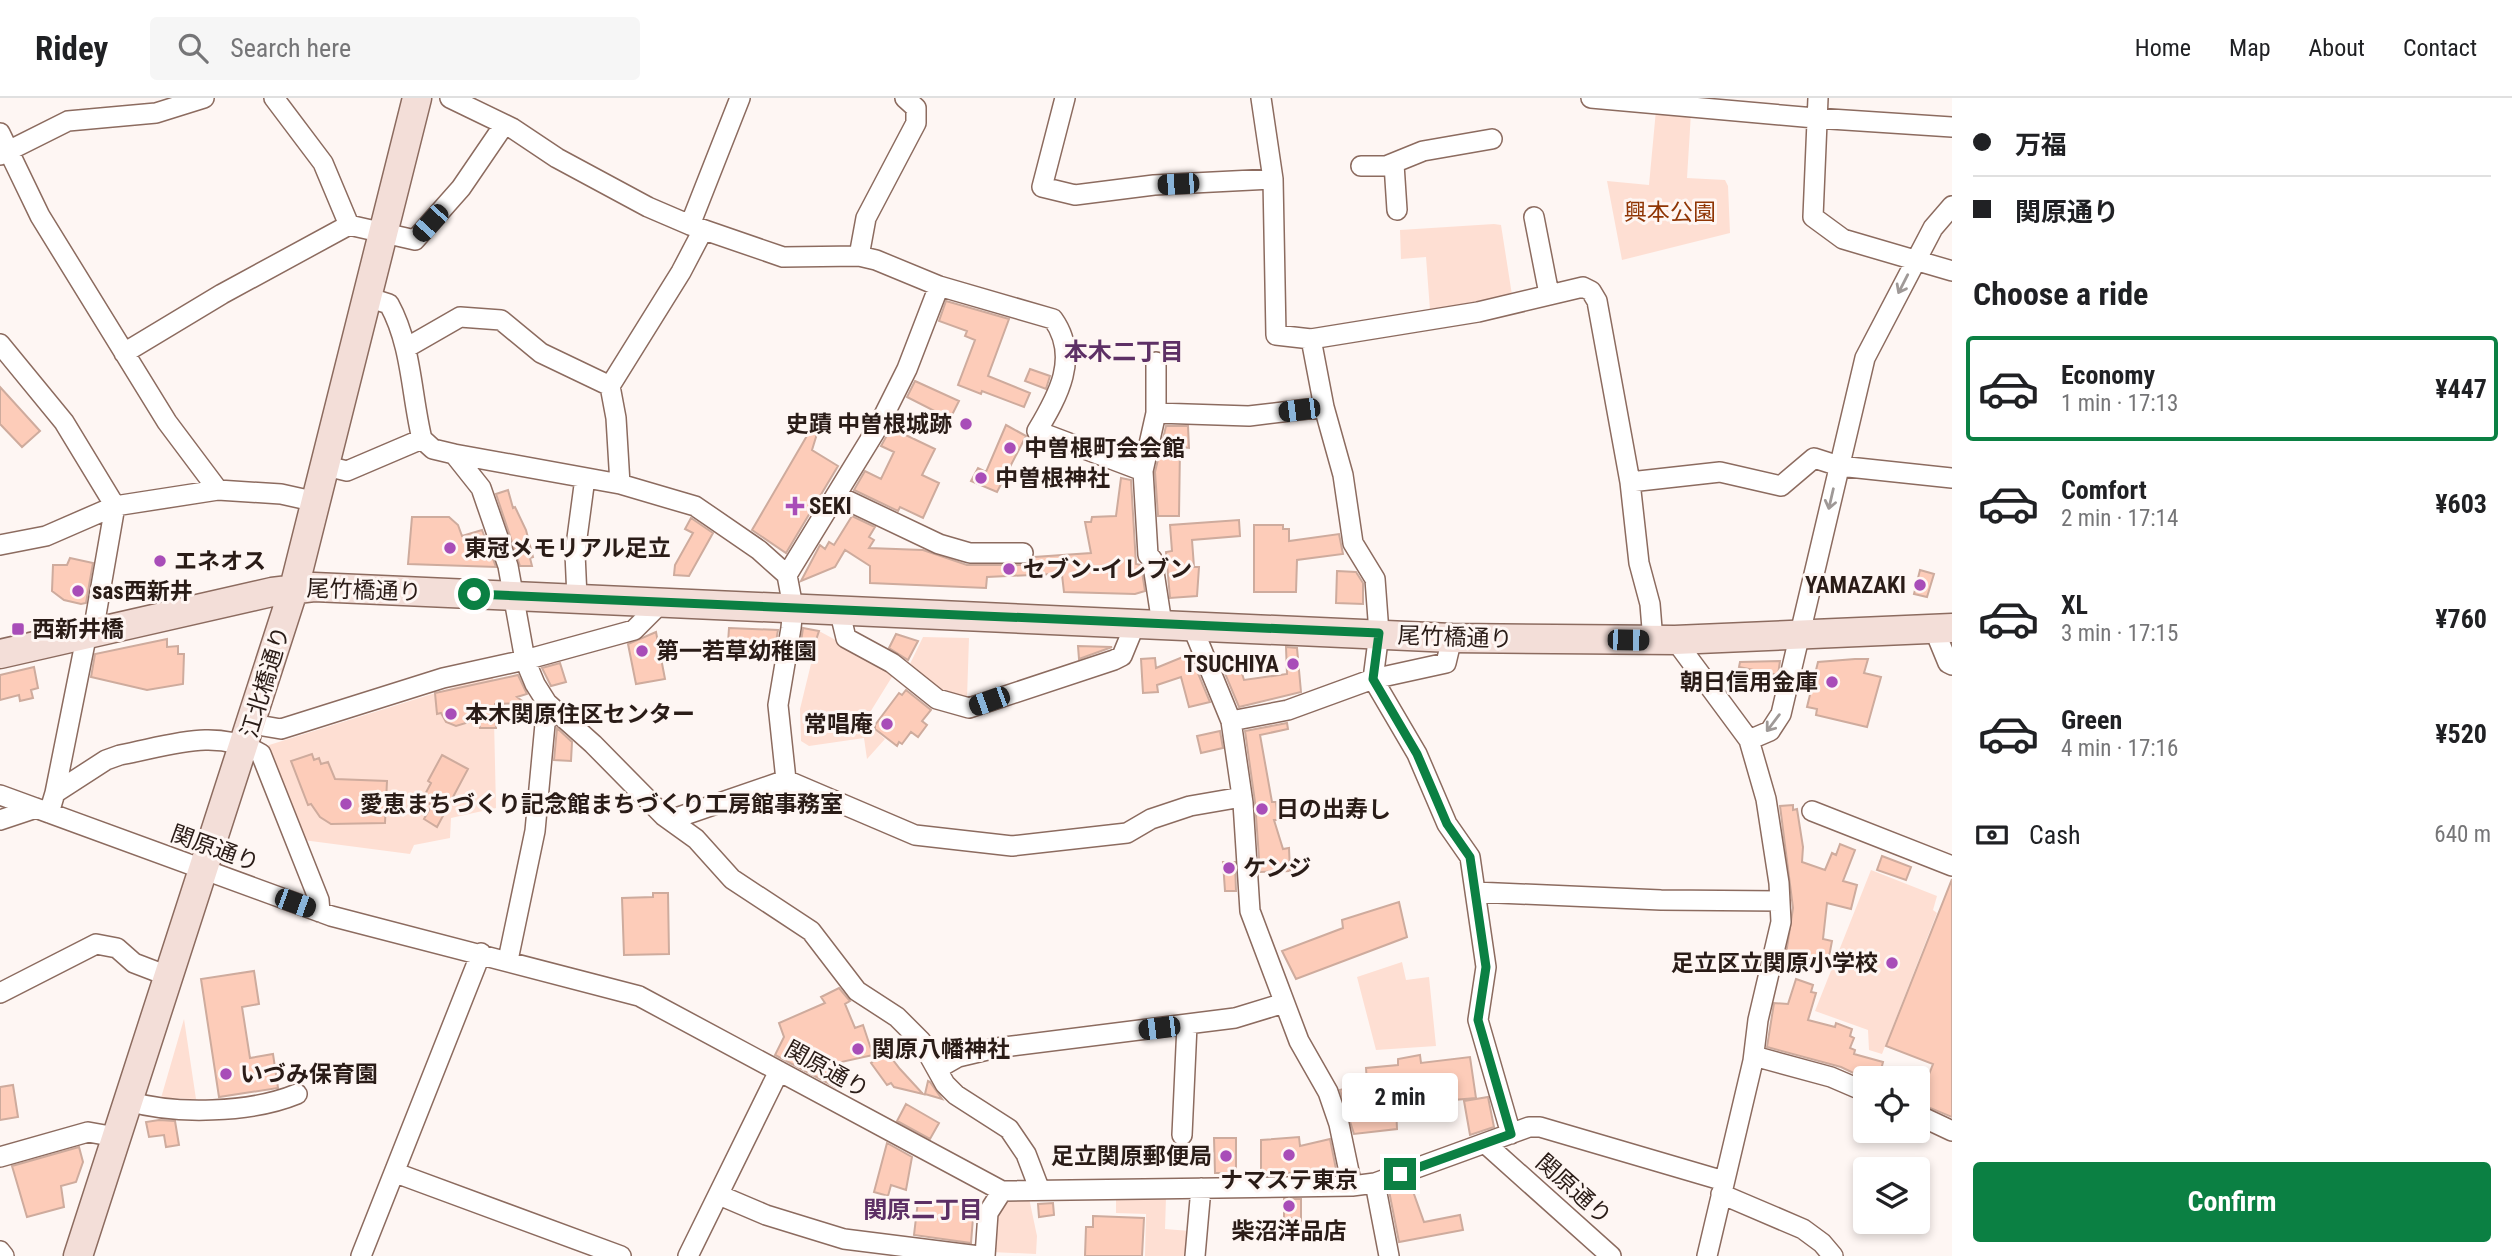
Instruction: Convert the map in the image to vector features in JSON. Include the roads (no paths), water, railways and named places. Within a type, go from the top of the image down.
[{"type":"main road","name":"江北橋通り","points":[[78,1256],[249,734],[294,588],[417,98]]},
{"type":"main road","name":"尾竹橋通り","points":[[0,654],[294,588],[793,607],[1452,638],[1664,640],[1943,628]]},
{"type":"street","points":[[204,98],[156,113],[68,121],[2,146],[40,216],[167,422],[218,490]]},
{"type":"street","points":[[274,98],[323,163],[349,225]]},
{"type":"street","points":[[450,98],[504,125],[556,158],[648,207],[696,228],[783,257],[859,256],[939,286],[1054,319],[1061,330],[1068,353],[1055,399],[1037,431],[1143,471]]},
{"type":"street","points":[[620,484],[616,418],[610,386],[681,272],[740,98]]},
{"type":"street","points":[[859,256],[866,218],[916,123],[916,108],[905,98]]},
{"type":"street","points":[[1065,98],[1042,187],[1075,195],[1154,185],[1273,179]]},
{"type":"street","points":[[1261,98],[1273,179],[1276,335],[1311,339],[1478,312],[1583,287],[1591,291],[1597,301],[1630,482],[1639,563],[1650,604],[1664,640],[1749,740],[1766,800],[1780,901],[1781,922],[1758,1020],[1754,1056],[1707,1256]]},
{"type":"street","points":[[1591,98],[1952,127]]},
{"type":"street","points":[[1818,98],[1815,118],[1813,218],[1843,239],[1952,271]]},
{"type":"street","points":[[124,353],[222,294],[349,225],[383,235],[415,240],[461,188],[504,125]]},
{"type":"street","points":[[1361,166],[1394,164],[1423,151],[1492,139]]},
{"type":"street","points":[[1394,164],[1396,210]]},
{"type":"street","points":[[1749,740],[1770,731],[1780,714],[1865,358],[1933,228],[1952,206]]},
{"type":"street","points":[[1534,217],[1549,295]]},
{"type":"street","points":[[787,575],[838,496],[907,369],[939,286]]},
{"type":"street","points":[[367,297],[389,304],[407,348],[422,439],[433,449],[620,484],[695,506],[759,550],[787,575],[793,607],[778,705],[786,780]]},
{"type":"street","points":[[407,348],[460,317],[501,320],[541,353],[610,386]]},
{"type":"street","points":[[1311,339],[1324,407],[1343,475],[1353,543],[1375,579],[1379,633],[1373,679],[1417,754],[1447,824],[1470,857],[1486,967],[1478,1020],[1511,1134]]},
{"type":"street","points":[[0,344],[64,422],[115,506],[55,793]]},
{"type":"street","points":[[839,609],[846,638],[892,663],[937,699],[969,708],[1122,656],[1149,623],[1152,559],[1149,555],[1143,471],[1156,413],[1156,362]]},
{"type":"street","points":[[1156,413],[1249,415],[1324,407]]},
{"type":"street","points":[[326,466],[347,471],[422,439]]},
{"type":"street","points":[[454,454],[481,488],[508,566],[526,660],[547,703],[670,820],[696,839],[732,879],[811,930],[857,991],[897,1017],[921,1041],[956,1095],[1009,1129],[1026,1154],[1039,1188]]},
{"type":"street","points":[[1630,482],[1720,472],[1781,486],[1814,458],[1839,466],[1952,478]]},
{"type":"street","points":[[577,598],[575,553],[585,478]]},
{"type":"street","points":[[0,545],[46,536],[115,506],[218,490],[281,494],[317,502]]},
{"type":"street","points":[[838,496],[939,544],[970,553],[1023,552]]},
{"type":"street","points":[[0,820],[43,810],[55,793],[106,760],[120,755],[281,729],[443,678],[526,660],[634,631],[662,602]]},
{"type":"street","points":[[1192,626],[1231,721],[1242,797],[1250,911],[1299,1041],[1328,1092],[1339,1124],[1352,1186]]},
{"type":"street","points":[[1943,628],[1948,663],[1952,665]]},
{"type":"street","points":[[1231,721],[1287,710],[1373,679],[1446,663],[1452,638]]},
{"type":"street","points":[[508,960],[535,831],[547,703]]},
{"type":"street","points":[[249,734],[261,754],[319,900],[320,912]]},
{"type":"street","points":[[670,820],[786,780],[915,835],[1012,846],[1127,833],[1151,819],[1190,806],[1242,797]]},
{"type":"street","name":"関原通り","points":[[0,795],[320,912],[639,996],[1002,1191]]},
{"type":"street","points":[[1812,811],[1952,866]]},
{"type":"street","points":[[1475,892],[1661,900],[1780,901]]},
{"type":"street","points":[[0,993],[96,944],[117,947],[134,962],[168,976]]},
{"type":"street","points":[[361,1256],[481,953]]},
{"type":"street","points":[[937,1069],[969,1053],[1235,1018],[1284,1003]]},
{"type":"street","points":[[1182,1135],[1187,1025]]},
{"type":"street","points":[[1754,1056],[1831,1077],[1853,1086]]},
{"type":"street","points":[[688,1256],[779,1071]]},
{"type":"street","points":[[128,1101],[146,1107],[199,1110],[280,1101],[296,1094]]},
{"type":"street","points":[[1930,1121],[1952,1131]]},
{"type":"street","points":[[985,1256],[988,1213],[1002,1191],[1039,1188],[1352,1186],[1375,1183],[1487,1145],[1529,1127],[1540,1127],[1723,1188],[1803,1229],[1822,1243],[1833,1256]]},
{"type":"street","points":[[0,1157],[88,1132],[116,1138]]},
{"type":"street","name":"関原通り","points":[[1487,1145],[1611,1256]]},
{"type":"street","points":[[396,1173],[621,1256]]},
{"type":"street","points":[[1375,1183],[1390,1256]]},
{"type":"street","points":[[1195,1256],[1201,1188]]},
{"type":"street","points":[[719,1195],[766,1215],[844,1239],[979,1256]]},
{"type":"street","points":[[0,1251],[4,1256]]},
{"type":"place","name":"史蹟 中曽根城跡","points":[[966,424]]},
{"type":"place","name":"中曽根町会会館","points":[[1010,448]]},
{"type":"place","name":"中曽根神社","points":[[981,478]]},
{"type":"place","name":"SEKI","points":[[795,506]]},
{"type":"place","name":"東冠メモリアル足立","points":[[450,548]]},
{"type":"place","name":"エネオス","points":[[160,561]]},
{"type":"place","name":"セブン-イレブン","points":[[1009,569]]},
{"type":"place","name":"YAMAZAKI","points":[[1920,585]]},
{"type":"place","name":"sas西新井","points":[[78,591]]},
{"type":"place","name":"西新井橋","points":[[18,629]]},
{"type":"place","name":"第一若草幼稚園","points":[[642,651]]},
{"type":"place","name":"TSUCHIYA","points":[[1293,664]]},
{"type":"place","name":"朝日信用金庫","points":[[1832,682]]},
{"type":"place","name":"本木関原住区センター","points":[[451,714]]},
{"type":"place","name":"常唱庵","points":[[887,724]]},
{"type":"place","name":"愛恵まちづくり記念館まちづくり工房館事務室","points":[[346,804]]},
{"type":"place","name":"日の出寿し","points":[[1262,809]]},
{"type":"place","name":"ケンジ","points":[[1229,868]]},
{"type":"place","name":"足立区立関原小学校","points":[[1892,963]]},
{"type":"place","name":"関原八幡神社","points":[[858,1049]]},
{"type":"place","name":"いづみ保育園","points":[[226,1074]]},
{"type":"place","name":"ナマステ東京","points":[[1289,1155]]},
{"type":"place","name":"足立関原郵便局","points":[[1226,1156]]},
{"type":"place","name":"柴沼洋品店","points":[[1289,1206]]},
{"type":"district","name":"本木二丁目","points":[[1124,352]]},
{"type":"district","name":"関原二丁目","points":[[923,1210]]},
{"type":"park label","name":"興本公園","points":[[1670,212]]}]
